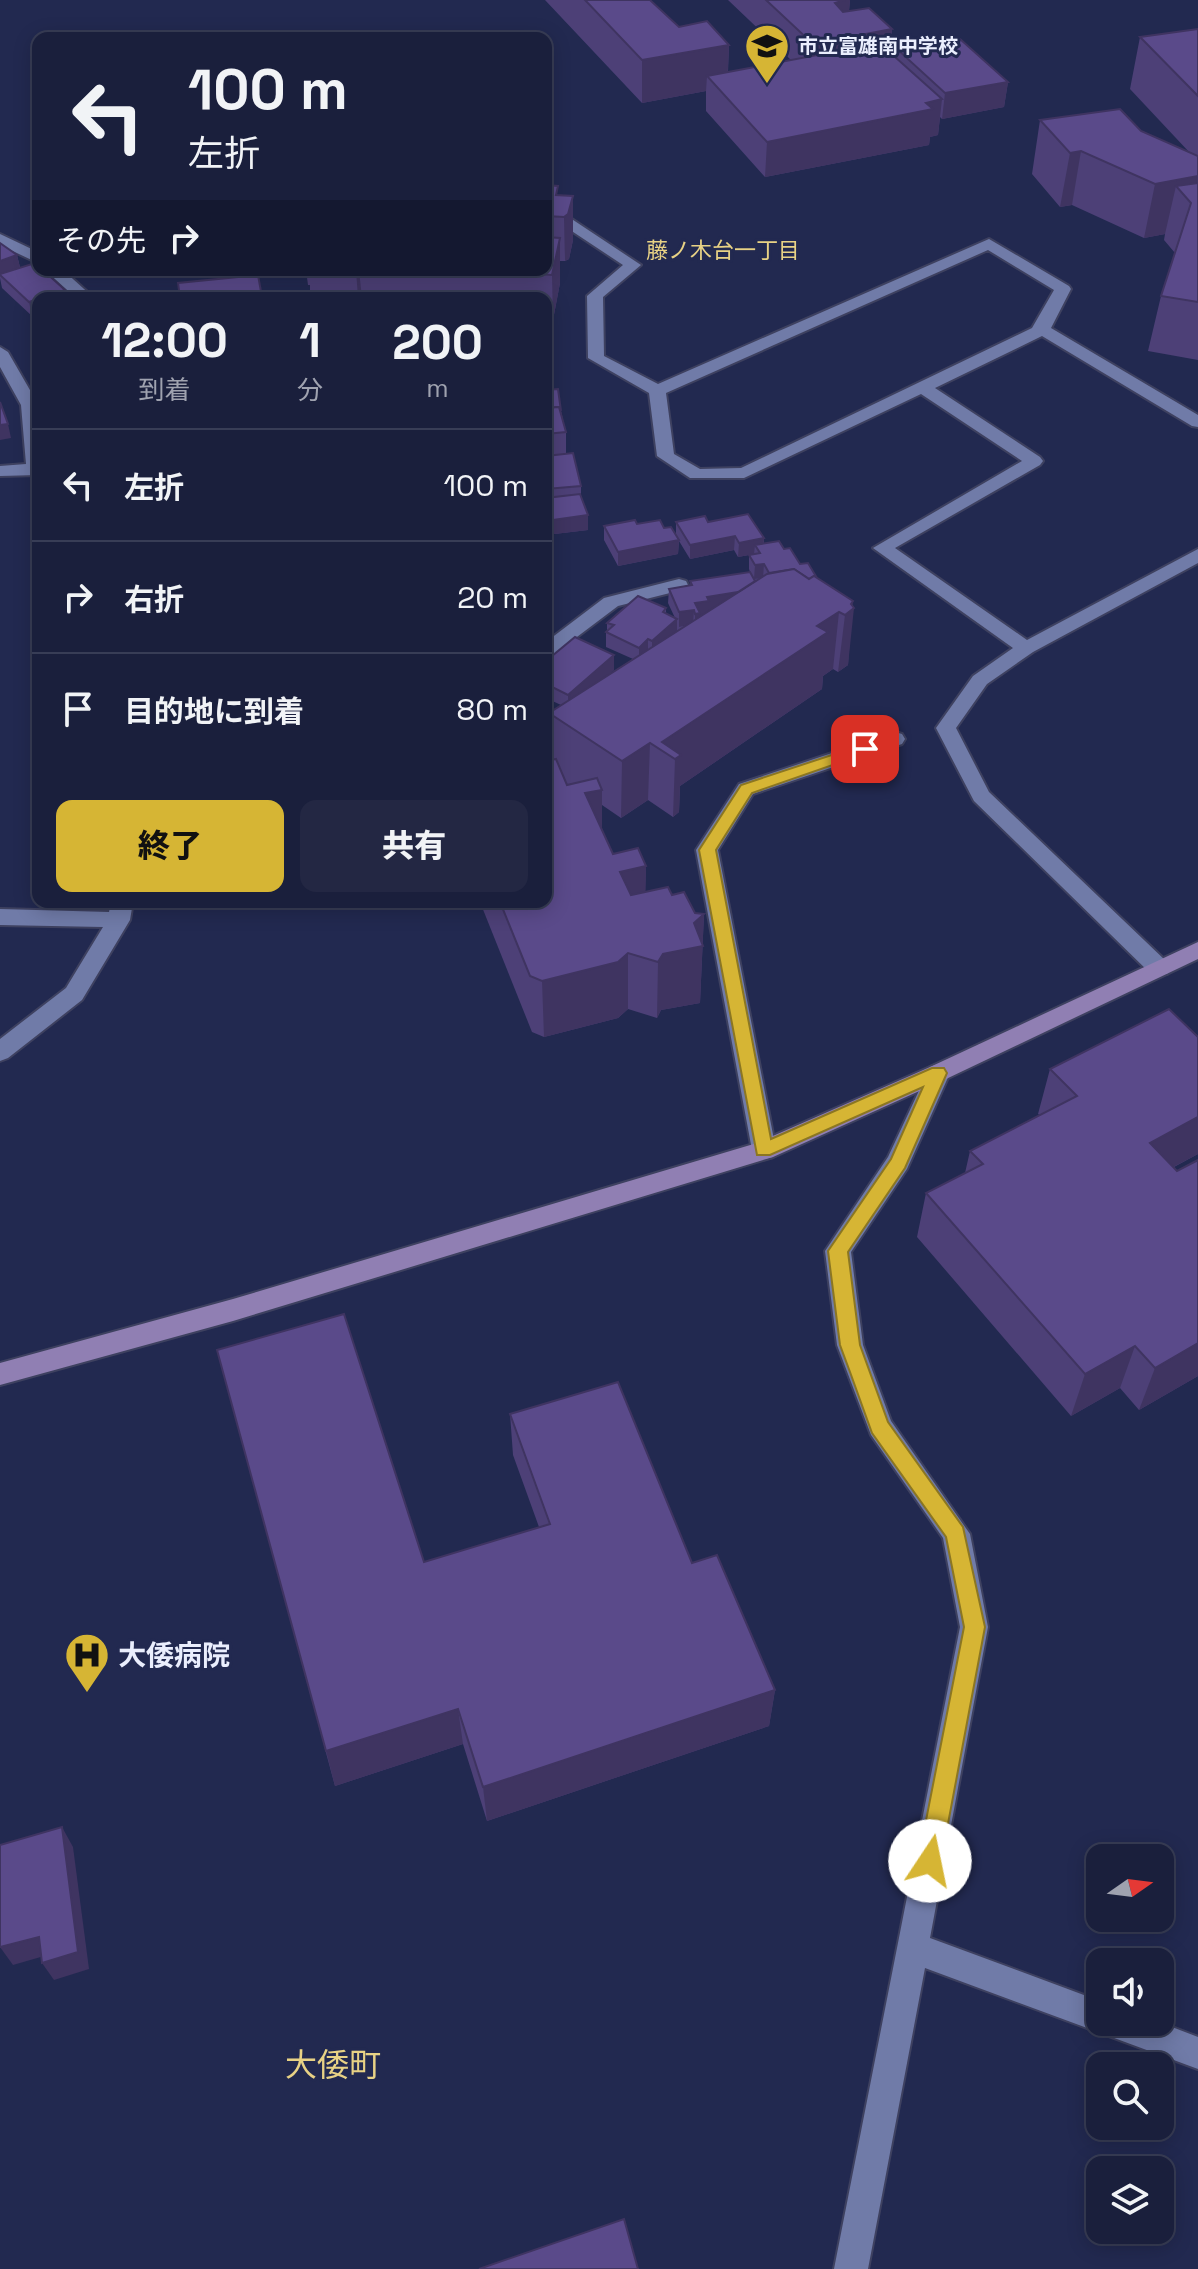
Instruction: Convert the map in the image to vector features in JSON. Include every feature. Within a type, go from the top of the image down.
[{"type":"street","points":[[552,211],[633,265],[595,296],[596,358],[657,391]]},
{"type":"street","points":[[0,239],[32,255]]},
{"type":"street","points":[[989,244],[1063,289],[1041,329],[744,473],[696,474],[666,456],[657,391],[989,244]]},
{"type":"street","points":[[60,276],[79,292]]},
{"type":"street","points":[[1041,329],[1198,422]]},
{"type":"street","points":[[0,352],[30,405],[32,424]]},
{"type":"street","points":[[923,388],[1034,461],[882,548],[1026,648]]},
{"type":"street","points":[[0,471],[32,470]]},
{"type":"street","points":[[1159,968],[981,796],[946,728],[980,680],[1026,648],[1198,555]]},
{"type":"street","points":[[552,646],[611,602],[679,585]]},
{"type":"street","points":[[764,1150],[707,850],[746,789],[895,739]]},
{"type":"street","points":[[0,917],[121,911]]},
{"type":"street","points":[[0,1052],[74,994],[121,911]]},
{"type":"street","points":[[0,1374],[233,1310],[764,1150],[938,1073],[1198,950]]},
{"type":"street","points":[[851,2269],[974,1627],[956,1534],[880,1427],[850,1345],[838,1251],[898,1162],[938,1073]]},
{"type":"street","points":[[913,1948],[1086,2012]]},
{"type":"street","points":[[1152,2036],[1198,2053]]},
{"type":"building","points":[[585,0],[650,0],[679,27],[707,21],[729,45],[642,60]]},
{"type":"building","points":[[766,0],[845,0],[835,3],[843,12],[869,8],[892,29],[813,44]]},
{"type":"building","points":[[1198,29],[1198,96],[1140,37]]},
{"type":"building","points":[[960,39],[1008,82],[945,93],[898,50]]},
{"type":"building","points":[[865,46],[869,50],[885,48],[942,99],[926,103],[933,109],[767,142],[707,76]]},
{"type":"building","points":[[1120,109],[1141,131],[1198,156],[1198,176],[1155,184],[1081,151],[1070,153],[1040,120]]},
{"type":"building","points":[[1198,183],[1198,302],[1161,296],[1191,203],[1176,186]]},
{"type":"building","points":[[552,186],[558,186],[556,195],[573,196],[568,214],[552,216]]},
{"type":"building","points":[[552,237],[560,238],[552,275]]},
{"type":"building","points":[[0,243],[17,255],[0,261]]},
{"type":"building","points":[[32,264],[32,276],[50,276],[65,290],[32,292],[32,301],[29,302],[0,274]]},
{"type":"building","points":[[258,276],[261,292],[179,292],[178,283]]},
{"type":"building","points":[[558,389],[561,411],[559,407],[552,408],[552,390]]},
{"type":"building","points":[[0,402],[8,424],[0,425]]},
{"type":"building","points":[[559,407],[566,432],[552,433],[552,408]]},
{"type":"building","points":[[573,453],[581,486],[552,488],[552,455]]},
{"type":"building","points":[[580,494],[588,515],[552,520],[552,497]]},
{"type":"building","points":[[748,514],[764,538],[739,543],[735,536],[690,545],[676,522],[705,516],[708,522]]},
{"type":"building","points":[[635,520],[637,524],[660,520],[664,528],[671,527],[679,540],[618,552],[604,526]]},
{"type":"building","points":[[779,541],[784,549],[790,548],[800,564],[808,563],[817,578],[809,579],[794,569],[769,573],[764,564],[755,565],[749,555],[760,553],[755,545]]},
{"type":"building","points":[[794,569],[809,579],[814,576],[853,601],[851,604],[854,608],[845,615],[839,612],[817,626],[828,632],[662,742],[681,755],[675,759],[650,743],[622,761],[552,715],[552,711],[767,574]]},
{"type":"building","points":[[750,572],[755,581],[738,592],[707,597],[709,601],[695,603],[700,613],[695,614],[694,610],[679,612],[669,589],[692,585],[690,581]]},
{"type":"building","points":[[638,596],[666,608],[663,612],[677,619],[639,648],[606,632],[614,625],[607,623]]},
{"type":"building","points":[[575,637],[614,655],[568,695],[552,687],[552,656]]},
{"type":"building","points":[[556,759],[567,785],[597,778],[602,790],[585,793],[613,854],[638,848],[646,866],[620,872],[631,895],[668,887],[672,895],[684,892],[695,913],[704,914],[694,923],[703,946],[663,954],[658,962],[628,953],[618,962],[542,981],[530,976],[502,908],[552,908],[552,760]]},
{"type":"building","points":[[1169,1009],[1198,1037],[1198,1117],[1150,1143],[1177,1171],[1198,1160],[1198,1343],[1155,1368],[1135,1346],[1085,1374],[926,1193],[983,1164],[970,1151],[1077,1096],[1050,1069]]},
{"type":"building","points":[[344,1314],[424,1562],[550,1524],[510,1414],[618,1382],[692,1563],[717,1555],[775,1690],[483,1787],[458,1709],[326,1751],[217,1350]]},
{"type":"building","points":[[62,1827],[78,1952],[42,1963],[39,1937],[0,1947],[0,1845]]},
{"type":"building","points":[[624,2219],[638,2269],[479,2269]]},
{"type":"place","name":"市立富雄南中学校","points":[[767,85]]},
{"type":"place","name":"大倭病院","points":[[87,1694]]},
{"type":"district","name":"藤ノ木台一丁目","points":[[723,250]]},
{"type":"district","name":"大倭町","points":[[333,2065]]},
{"type":"route","points":[[865,749],[746,789],[707,850],[764,1150],[938,1073],[898,1162],[838,1251],[850,1345],[880,1427],[956,1534],[974,1627],[930,1861]]}]
